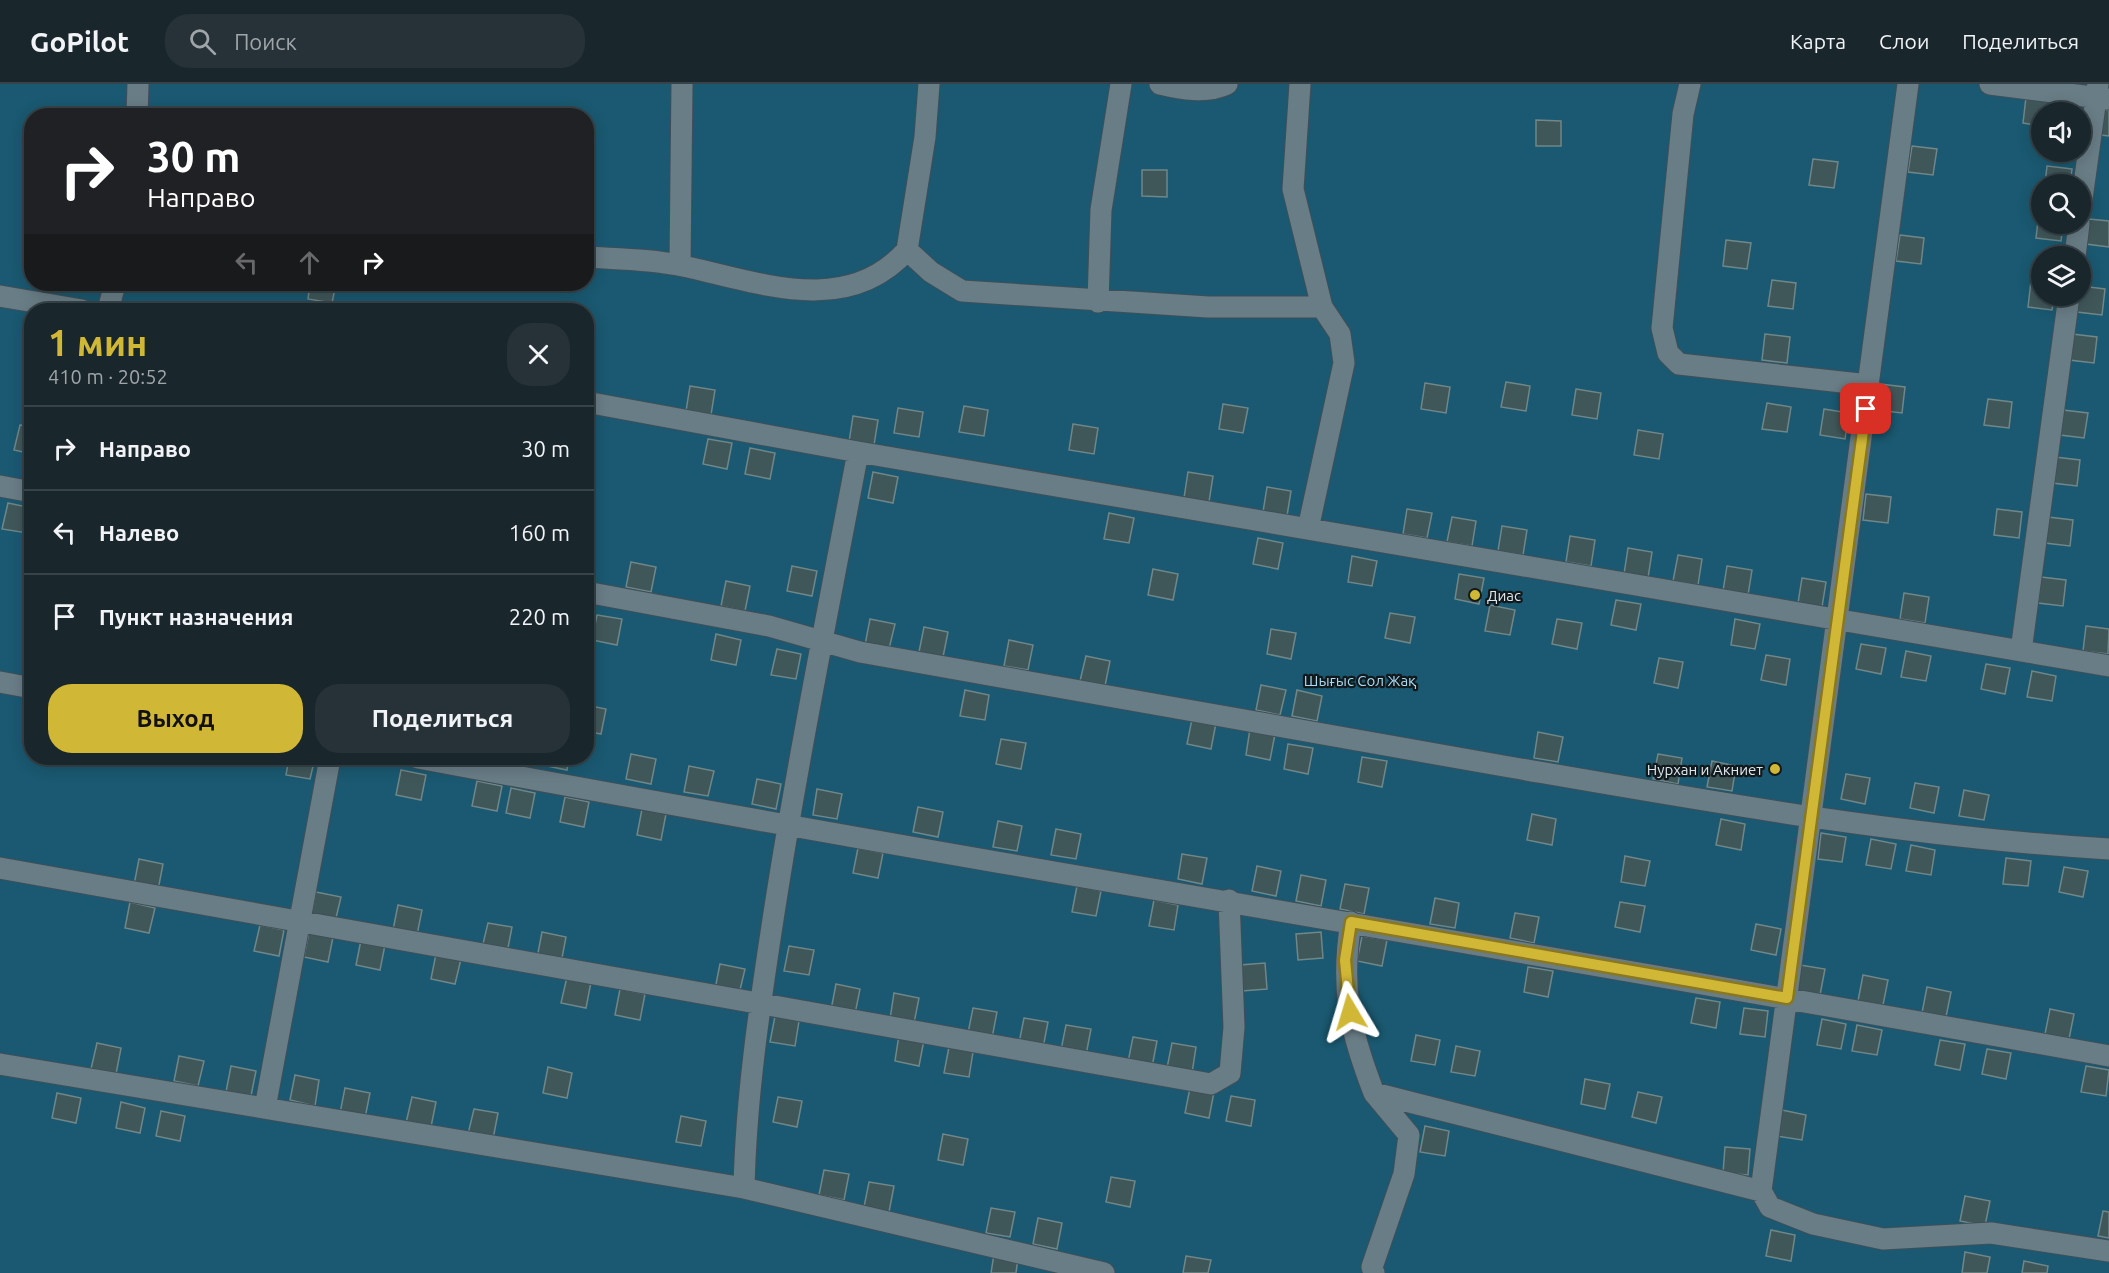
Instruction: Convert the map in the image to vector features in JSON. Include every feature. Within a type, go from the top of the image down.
[{"type":"street","points":[[137,108],[138,84]]},
{"type":"street","points":[[680,265],[682,84]]},
{"type":"street","points":[[594,258],[680,265],[751,282],[813,291],[850,287],[894,265],[907,250],[925,137],[929,84]]},
{"type":"street","points":[[1098,302],[1101,210],[1121,84]]},
{"type":"street","points":[[1160,84],[1184,90],[1219,88],[1227,84]]},
{"type":"street","points":[[1300,84],[1293,189],[1322,307],[1340,334],[1344,363],[1308,529]]},
{"type":"street","points":[[1690,84],[1683,114],[1662,328],[1668,353],[1679,364],[1869,385]]},
{"type":"street","points":[[1908,84],[1839,620],[1761,1191],[1770,1207],[1813,1224],[1883,1239],[1991,1233],[2109,1251]]},
{"type":"street","points":[[1990,84],[2101,93],[2087,174]]},
{"type":"street","points":[[907,250],[931,272],[962,291],[1098,302],[1208,307],[1322,307]]},
{"type":"street","points":[[0,296],[41,303]]},
{"type":"street","points":[[2021,651],[2068,306]]},
{"type":"street","points":[[594,403],[858,452],[2109,666]]},
{"type":"street","points":[[744,1188],[745,1136],[760,1004],[788,827],[858,452]]},
{"type":"street","points":[[0,486],[24,490]]},
{"type":"street","points":[[594,593],[769,626],[860,652],[1812,818],[2017,844],[2109,849]]},
{"type":"street","points":[[0,682],[24,686]]},
{"type":"street","points":[[265,1108],[329,765]]},
{"type":"street","points":[[456,765],[788,827],[1228,900],[2109,1056]]},
{"type":"street","points":[[0,868],[1211,1084],[1230,1073],[1234,1027],[1228,900]]},
{"type":"street","points":[[1351,922],[1345,960],[1346,994],[1356,1047],[1374,1094],[1409,1135],[1404,1174],[1372,1267],[1374,1273]]},
{"type":"street","points":[[0,1064],[744,1188],[1104,1273]]},
{"type":"street","points":[[1374,1094],[1761,1191]]},
{"type":"green space","name":"Шығыс Сол Жақ","points":[[0,84],[2109,84],[2109,1273],[0,1273]]},
{"type":"building","points":[[2026,97],[2051,101],[2031,102],[2031,124],[2023,123]]},
{"type":"building","points":[[2104,110],[2109,110],[2109,136],[2101,135]]},
{"type":"building","points":[[1536,120],[1561,121],[1561,146],[1536,146]]},
{"type":"building","points":[[1912,146],[1937,149],[1933,175],[1908,172]]},
{"type":"building","points":[[1813,159],[1838,162],[1834,188],[1809,185]]},
{"type":"building","points":[[2047,166],[2072,169],[2071,174],[2046,174]]},
{"type":"building","points":[[1142,170],[1167,170],[1167,197],[1142,196]]},
{"type":"building","points":[[2091,219],[2109,221],[2109,247],[2086,244],[2087,234],[2091,234]]},
{"type":"building","points":[[2036,234],[2062,234],[2061,241],[2036,238]]},
{"type":"building","points":[[1900,235],[1924,238],[1921,264],[1896,261]]},
{"type":"building","points":[[1726,240],[1751,243],[1747,269],[1723,266]]},
{"type":"building","points":[[1772,280],[1796,283],[1793,309],[1768,306]]},
{"type":"building","points":[[2031,281],[2031,306],[2053,306],[2052,310],[2028,307]]},
{"type":"building","points":[[2091,287],[2105,289],[2102,315],[2077,312],[2078,306],[2091,306]]},
{"type":"building","points":[[309,291],[335,291],[332,303],[308,299]]},
{"type":"building","points":[[1765,334],[1790,337],[1787,363],[1762,360]]},
{"type":"building","points":[[2072,334],[2097,337],[2094,363],[2069,360]]},
{"type":"building","points":[[1506,382],[1530,386],[1526,411],[1501,407]]},
{"type":"building","points":[[1425,383],[1450,387],[1446,413],[1421,409]]},
{"type":"building","points":[[1880,384],[1905,387],[1902,413],[1877,410]]},
{"type":"building","points":[[690,386],[715,390],[711,415],[686,411]]},
{"type":"building","points":[[1576,389],[1601,393],[1597,419],[1572,415]]},
{"type":"building","points":[[1988,399],[2012,402],[2009,428],[1984,425]]},
{"type":"building","points":[[1767,403],[1791,407],[1787,432],[1762,429]]},
{"type":"building","points":[[1223,404],[1248,408],[1243,433],[1219,429]]},
{"type":"building","points":[[964,406],[988,410],[984,436],[959,432]]},
{"type":"building","points":[[898,408],[923,412],[919,437],[894,433]]},
{"type":"building","points":[[1824,409],[1849,413],[1845,439],[1820,435]]},
{"type":"building","points":[[2063,410],[2088,413],[2084,438],[2060,435]]},
{"type":"building","points":[[853,416],[878,420],[874,445],[849,442]]},
{"type":"building","points":[[1073,424],[1098,428],[1094,454],[1069,450]]},
{"type":"building","points":[[20,425],[24,426],[24,452],[14,450]]},
{"type":"building","points":[[1638,430],[1663,434],[1659,459],[1634,455]]},
{"type":"building","points":[[708,439],[732,443],[727,469],[703,464]]},
{"type":"building","points":[[750,448],[775,453],[770,479],[745,474]]},
{"type":"building","points":[[2055,457],[2080,460],[2077,486],[2052,483]]},
{"type":"building","points":[[873,472],[898,477],[893,503],[868,498]]},
{"type":"building","points":[[1188,472],[1213,476],[1209,502],[1184,498]]},
{"type":"building","points":[[1267,487],[1291,491],[1287,516],[1263,512]]},
{"type":"building","points":[[1866,494],[1891,497],[1888,523],[1863,520]]},
{"type":"building","points":[[8,503],[24,506],[24,533],[2,529]]},
{"type":"building","points":[[1407,509],[1432,513],[1427,538],[1403,534]]},
{"type":"building","points":[[1997,509],[2022,512],[2019,538],[1994,535]]},
{"type":"building","points":[[1109,513],[1134,518],[1129,543],[1104,539]]},
{"type":"building","points":[[1452,517],[1476,521],[1472,546],[1447,542]]},
{"type":"building","points":[[2048,517],[2073,520],[2070,546],[2045,543]]},
{"type":"building","points":[[1502,526],[1527,530],[1523,555],[1498,551]]},
{"type":"building","points":[[1570,536],[1595,540],[1591,566],[1566,562]]},
{"type":"building","points":[[1258,538],[1283,543],[1278,569],[1253,564]]},
{"type":"building","points":[[1628,548],[1652,552],[1648,578],[1624,574]]},
{"type":"building","points":[[1678,555],[1702,559],[1698,585],[1673,581]]},
{"type":"building","points":[[1352,556],[1377,561],[1372,586],[1348,582]]},
{"type":"building","points":[[631,562],[656,567],[651,592],[626,587]]},
{"type":"building","points":[[792,566],[817,571],[812,596],[787,591]]},
{"type":"building","points":[[1727,566],[1752,570],[1748,595],[1723,591]]},
{"type":"building","points":[[1153,569],[1178,574],[1173,600],[1148,595]]},
{"type":"building","points":[[1459,574],[1484,578],[1479,604],[1455,599]]},
{"type":"building","points":[[2041,577],[2066,580],[2063,606],[2038,603]]},
{"type":"building","points":[[1802,578],[1826,582],[1822,607],[1798,603]]},
{"type":"building","points":[[726,581],[750,586],[745,611],[721,606]]},
{"type":"building","points":[[1904,593],[1929,597],[1925,623],[1900,619]]},
{"type":"building","points":[[1616,600],[1641,604],[1636,630],[1611,625]]},
{"type":"building","points":[[1490,605],[1515,610],[1510,635],[1485,631]]},
{"type":"building","points":[[1390,613],[1415,617],[1410,643],[1385,638]]},
{"type":"building","points":[[597,615],[622,619],[617,645],[594,640]]},
{"type":"building","points":[[870,619],[895,624],[889,649],[865,645]]},
{"type":"building","points":[[1557,619],[1582,623],[1577,649],[1552,644]]},
{"type":"building","points":[[1735,619],[1760,624],[1755,649],[1731,645]]},
{"type":"building","points":[[2086,626],[2109,629],[2108,654],[2083,651]]},
{"type":"building","points":[[924,627],[948,632],[943,657],[919,652]]},
{"type":"building","points":[[1271,629],[1296,633],[1291,659],[1267,654]]},
{"type":"building","points":[[716,634],[741,640],[736,665],[711,660]]},
{"type":"building","points":[[1009,640],[1033,645],[1028,670],[1004,666]]},
{"type":"building","points":[[1861,644],[1886,648],[1881,674],[1856,669]]},
{"type":"building","points":[[777,649],[801,654],[796,679],[771,675]]},
{"type":"building","points":[[1906,651],[1931,656],[1926,681],[1901,677]]},
{"type":"building","points":[[1766,655],[1790,659],[1786,685],[1761,680]]},
{"type":"building","points":[[1086,656],[1110,661],[1105,686],[1080,681]]},
{"type":"building","points":[[1659,658],[1683,662],[1678,688],[1654,683]]},
{"type":"building","points":[[1986,664],[2010,668],[2005,694],[1981,689]]},
{"type":"building","points":[[2032,671],[2056,676],[2052,701],[2027,697]]},
{"type":"building","points":[[1261,685],[1286,690],[1280,715],[1256,710]]},
{"type":"building","points":[[965,690],[989,695],[985,720],[960,716]]},
{"type":"building","points":[[1297,690],[1322,696],[1317,721],[1292,716]]},
{"type":"building","points":[[594,707],[606,709],[601,734],[594,733]]},
{"type":"building","points":[[1192,719],[1216,723],[1211,749],[1187,744]]},
{"type":"building","points":[[1250,729],[1275,734],[1270,760],[1246,755]]},
{"type":"building","points":[[1538,732],[1563,737],[1558,762],[1534,758]]},
{"type":"building","points":[[1001,739],[1026,743],[1021,769],[996,764]]},
{"type":"building","points":[[1288,744],[1313,748],[1308,774],[1284,769]]},
{"type":"building","points":[[631,754],[656,759],[651,784],[626,779]]},
{"type":"building","points":[[1658,754],[1682,758],[1678,784],[1653,779]]},
{"type":"building","points":[[1362,757],[1387,761],[1382,787],[1358,782]]},
{"type":"building","points":[[1712,761],[1736,766],[1732,791],[1707,787]]},
{"type":"building","points":[[288,765],[313,765],[310,779],[286,775]]},
{"type":"building","points":[[542,765],[568,765],[567,770]]},
{"type":"building","points":[[689,766],[714,771],[708,796],[684,792]]},
{"type":"building","points":[[401,770],[426,775],[421,800],[396,795]]},
{"type":"building","points":[[1846,774],[1870,778],[1865,804],[1841,799]]},
{"type":"building","points":[[757,779],[781,784],[776,809],[752,804]]},
{"type":"building","points":[[477,781],[502,786],[497,811],[472,806]]},
{"type":"building","points":[[1915,783],[1939,787],[1934,813],[1910,808]]},
{"type":"building","points":[[511,788],[535,793],[530,818],[506,813]]},
{"type":"building","points":[[817,789],[842,794],[837,819],[813,815]]},
{"type":"building","points":[[1964,790],[1989,795],[1984,820],[1959,816]]},
{"type":"building","points":[[565,797],[589,802],[584,827],[560,822]]},
{"type":"building","points":[[918,807],[943,812],[938,837],[913,832]]},
{"type":"building","points":[[642,809],[666,814],[661,840],[637,835]]},
{"type":"building","points":[[1532,814],[1556,819],[1552,845],[1527,840]]},
{"type":"building","points":[[1721,819],[1745,824],[1741,850],[1716,845]]},
{"type":"building","points":[[998,821],[1022,826],[1017,851],[993,847]]},
{"type":"building","points":[[1056,829],[1081,834],[1076,859],[1051,855]]},
{"type":"building","points":[[1821,833],[1846,837],[1842,862],[1818,859]]},
{"type":"building","points":[[1871,839],[1896,844],[1891,869],[1866,865]]},
{"type":"building","points":[[1911,845],[1935,850],[1931,875],[1906,871]]},
{"type":"building","points":[[858,848],[883,853],[878,878],[853,873]]},
{"type":"building","points":[[1182,854],[1207,858],[1202,884],[1178,879]]},
{"type":"building","points":[[1625,856],[1650,861],[1645,886],[1621,882]]},
{"type":"building","points":[[2006,858],[2031,861],[2028,886],[2003,884]]},
{"type":"building","points":[[139,859],[163,864],[158,890],[134,885]]},
{"type":"building","points":[[1257,866],[1281,871],[1276,896],[1252,891]]},
{"type":"building","points":[[2064,867],[2088,871],[2083,897],[2059,892]]},
{"type":"building","points":[[1301,875],[1326,880],[1321,906],[1296,901]]},
{"type":"building","points":[[1345,884],[1369,888],[1364,914],[1340,909]]},
{"type":"building","points":[[1077,886],[1101,891],[1096,916],[1072,912]]},
{"type":"building","points":[[316,892],[341,897],[335,922],[311,917]]},
{"type":"building","points":[[1435,898],[1459,903],[1455,928],[1430,924]]},
{"type":"building","points":[[1154,900],[1178,905],[1174,930],[1149,926]]},
{"type":"building","points":[[130,902],[155,908],[149,933],[125,928]]},
{"type":"building","points":[[1620,902],[1645,906],[1640,932],[1615,927]]},
{"type":"building","points":[[398,905],[422,910],[417,935],[393,930]]},
{"type":"building","points":[[1515,913],[1539,917],[1534,943],[1510,938]]},
{"type":"building","points":[[488,923],[512,927],[507,953],[482,948]]},
{"type":"building","points":[[1756,924],[1781,929],[1776,955],[1751,950]]},
{"type":"building","points":[[260,925],[284,930],[279,956],[254,951]]},
{"type":"building","points":[[309,932],[333,937],[328,962],[304,957]]},
{"type":"building","points":[[542,932],[566,937],[561,963],[537,958]]},
{"type":"building","points":[[1321,932],[1323,958],[1298,960],[1296,934]]},
{"type":"building","points":[[1362,936],[1387,940],[1382,966],[1357,961]]},
{"type":"building","points":[[361,940],[385,945],[380,970],[356,965]]},
{"type":"building","points":[[789,946],[814,950],[809,975],[784,971]]},
{"type":"building","points":[[436,954],[461,959],[455,984],[431,979]]},
{"type":"building","points":[[1265,963],[1267,989],[1242,991],[1240,965]]},
{"type":"building","points":[[720,964],[745,969],[739,994],[715,989]]},
{"type":"building","points":[[1800,965],[1825,969],[1820,995],[1795,990]]},
{"type":"building","points":[[1528,967],[1553,971],[1548,997],[1524,992]]},
{"type":"building","points":[[1863,975],[1888,980],[1883,1005],[1858,1001]]},
{"type":"building","points":[[567,977],[591,982],[586,1008],[561,1003]]},
{"type":"building","points":[[836,984],[860,989],[855,1014],[831,1010]]},
{"type":"building","points":[[1927,987],[1951,992],[1946,1017],[1922,1013]]},
{"type":"building","points":[[620,989],[645,994],[640,1020],[615,1015]]},
{"type":"building","points":[[894,993],[919,998],[914,1023],[890,1019]]},
{"type":"building","points":[[1696,998],[1720,1002],[1716,1028],[1691,1023]]},
{"type":"building","points":[[973,1008],[997,1012],[992,1038],[968,1033]]},
{"type":"building","points":[[1744,1008],[1768,1011],[1765,1037],[1740,1034]]},
{"type":"building","points":[[2050,1009],[2074,1014],[2069,1039],[2045,1034]]},
{"type":"building","points":[[775,1016],[799,1021],[795,1046],[770,1042]]},
{"type":"building","points":[[1024,1018],[1048,1022],[1043,1048],[1019,1043]]},
{"type":"building","points":[[1822,1019],[1846,1024],[1841,1049],[1817,1045]]},
{"type":"building","points":[[1066,1025],[1091,1029],[1086,1055],[1061,1050]]},
{"type":"building","points":[[1857,1025],[1882,1030],[1877,1055],[1852,1051]]},
{"type":"building","points":[[899,1035],[924,1040],[919,1066],[895,1061]]},
{"type":"building","points":[[1416,1035],[1440,1040],[1435,1065],[1411,1061]]},
{"type":"building","points":[[1133,1037],[1157,1041],[1152,1067],[1128,1062]]},
{"type":"building","points":[[1940,1040],[1965,1044],[1960,1070],[1935,1065]]},
{"type":"building","points":[[97,1043],[121,1048],[116,1074],[91,1069]]},
{"type":"building","points":[[1172,1043],[1196,1047],[1192,1073],[1167,1068]]},
{"type":"building","points":[[1456,1046],[1480,1051],[1475,1076],[1451,1072]]},
{"type":"building","points":[[949,1047],[973,1052],[969,1077],[944,1073]]},
{"type":"building","points":[[1987,1049],[2011,1053],[2006,1079],[1982,1074]]},
{"type":"building","points":[[179,1056],[204,1061],[198,1086],[174,1081]]},
{"type":"building","points":[[231,1066],[256,1071],[251,1096],[226,1092]]},
{"type":"building","points":[[2086,1066],[2109,1070],[2106,1096],[2081,1092]]},
{"type":"building","points":[[548,1067],[572,1073],[567,1098],[543,1093]]},
{"type":"building","points":[[295,1075],[319,1080],[315,1106],[290,1100]]},
{"type":"building","points":[[1585,1079],[1610,1084],[1605,1109],[1581,1104]]},
{"type":"building","points":[[345,1088],[370,1093],[365,1118],[340,1113]]},
{"type":"building","points":[[1190,1088],[1214,1092],[1209,1118],[1185,1113]]},
{"type":"building","points":[[1638,1092],[1662,1097],[1656,1123],[1632,1117]]},
{"type":"building","points":[[57,1093],[81,1098],[76,1123],[52,1118]]},
{"type":"building","points":[[1231,1096],[1255,1100],[1251,1126],[1226,1121]]},
{"type":"building","points":[[412,1097],[436,1102],[431,1127],[406,1123]]},
{"type":"building","points":[[778,1097],[802,1101],[797,1127],[773,1122]]},
{"type":"building","points":[[121,1102],[145,1108],[140,1133],[116,1128]]},
{"type":"building","points":[[474,1109],[498,1113],[493,1139],[468,1134]]},
{"type":"building","points":[[1782,1110],[1806,1115],[1802,1140],[1777,1136]]},
{"type":"building","points":[[161,1111],[185,1116],[180,1141],[156,1136]]},
{"type":"building","points":[[681,1116],[706,1121],[701,1146],[676,1142]]},
{"type":"building","points":[[1425,1126],[1449,1131],[1445,1156],[1420,1152]]},
{"type":"building","points":[[943,1134],[968,1139],[963,1165],[938,1160]]},
{"type":"building","points":[[1725,1147],[1750,1149],[1748,1175],[1723,1173]]},
{"type":"building","points":[[824,1170],[849,1174],[844,1200],[819,1195]]},
{"type":"building","points":[[1111,1177],[1135,1181],[1130,1207],[1106,1202]]},
{"type":"building","points":[[869,1182],[894,1186],[889,1212],[864,1207]]},
{"type":"building","points":[[1965,1196],[1990,1201],[1985,1226],[1960,1221]]},
{"type":"building","points":[[991,1208],[1015,1212],[1010,1237],[986,1233]]},
{"type":"building","points":[[2103,1211],[2109,1212],[2109,1238],[2098,1236]]},
{"type":"building","points":[[1038,1218],[1062,1223],[1057,1249],[1033,1244]]},
{"type":"building","points":[[1771,1230],[1795,1235],[1791,1261],[1766,1256]]},
{"type":"building","points":[[1965,1252],[1990,1257],[1987,1273],[1962,1273]]},
{"type":"building","points":[[994,1254],[1018,1258],[1016,1273],[991,1273]]},
{"type":"building","points":[[1186,1256],[1211,1260],[1208,1273],[1183,1273]]},
{"type":"building","points":[[2024,1261],[2048,1266],[2047,1273],[2022,1273]]},
{"type":"place","name":"Диас","points":[[1475,595]]},
{"type":"place","name":"Нурхан и Акниет","points":[[1775,769]]},
{"type":"route","points":[[1350,1012],[1346,994],[1345,960],[1351,922],[1787,998],[1866,409]]}]
